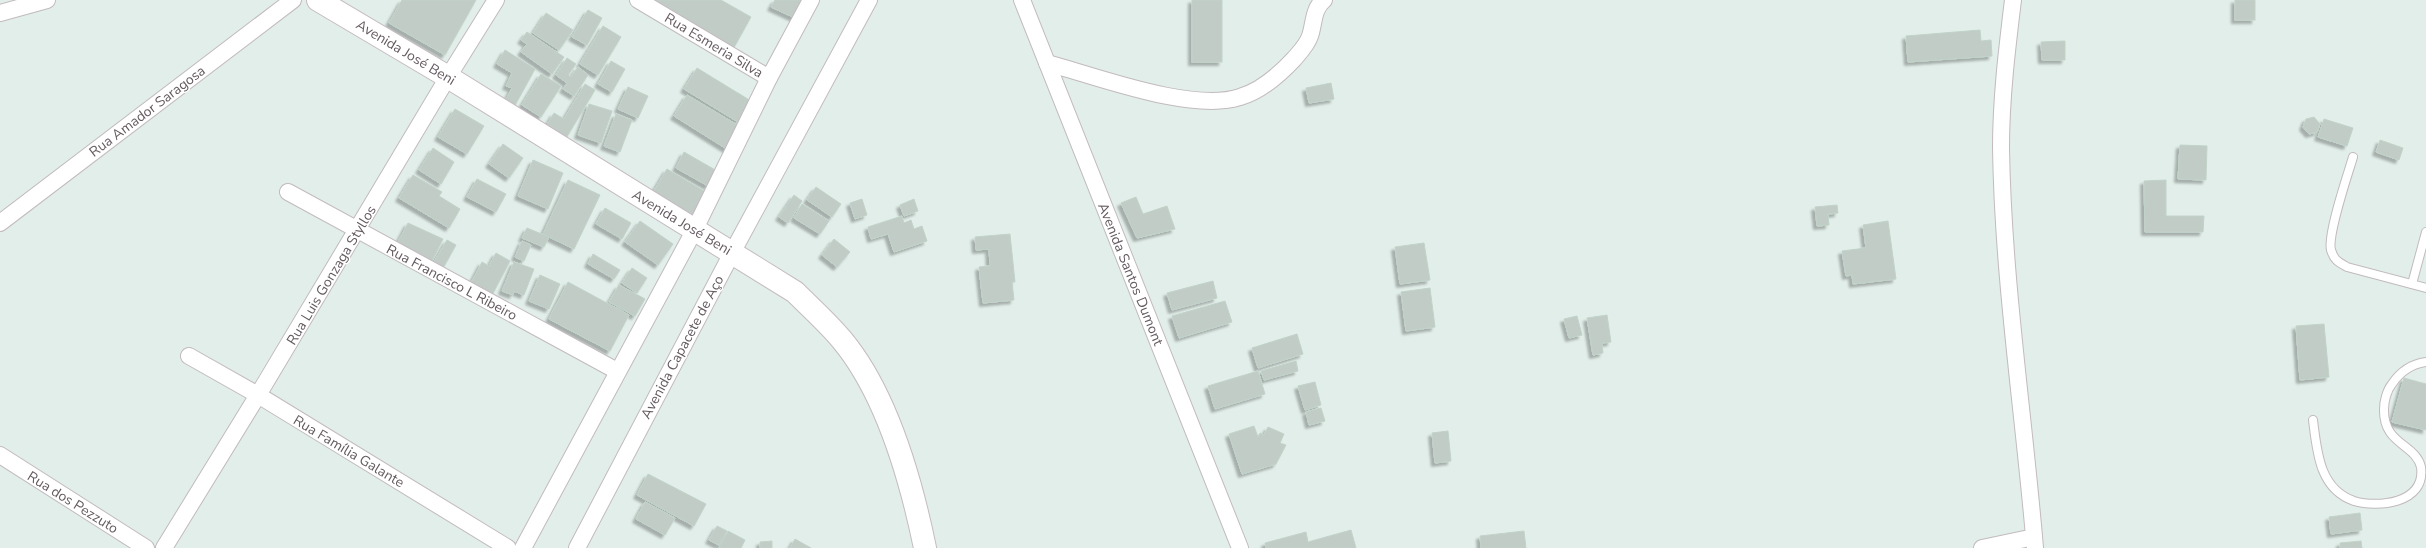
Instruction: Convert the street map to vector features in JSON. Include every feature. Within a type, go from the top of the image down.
[{"type":"main road","name":"Avenida José Beni","points":[[324,1],[795,292],[842,341],[874,389],[909,478],[924,548]]},
{"type":"street","points":[[0,13],[47,0]]},
{"type":"street","name":"Rua Amador Saragosa","points":[[0,223],[293,0]]},
{"type":"street","name":"Rua Luis Gonzaga Styllos","points":[[164,548],[496,0]]},
{"type":"street","name":"Rua Esmeria Silva","points":[[638,0],[769,78]]},
{"type":"street","points":[[523,548],[617,371],[694,231],[769,78],[811,0]]},
{"type":"street","name":"Avenida Capacete de Aço","points":[[577,548],[732,253],[869,0]]},
{"type":"street","name":"Avenida Santos Dumont","points":[[1022,0],[1240,548]]},
{"type":"street","points":[[1047,63],[1166,96],[1193,101],[1217,102],[1240,97],[1266,84],[1304,47],[1310,37],[1317,10],[1324,0]]},
{"type":"street","points":[[1982,548],[2034,542],[2004,219],[2002,138],[2005,69],[2013,0]]},
{"type":"street","name":"Rua Francisco L Ribeiro","points":[[288,192],[357,231],[617,371]]},
{"type":"street","name":"Rua Família Galante","points":[[189,356],[258,395],[508,548]]},
{"type":"street","name":"Rua dos Pezzuto","points":[[0,455],[146,548]]},
{"type":"lane","points":[[2353,157],[2332,234],[2330,248],[2335,260],[2347,267],[2426,288]]},
{"type":"lane","points":[[2412,284],[2426,232]]},
{"type":"lane","points":[[2313,420],[2318,458],[2324,476],[2336,492],[2354,501],[2374,504],[2400,501],[2414,495],[2421,481],[2421,467],[2412,454],[2393,438],[2383,422],[2384,404],[2390,386],[2401,371],[2426,362]]},
{"type":"building","points":[[402,0],[476,0],[445,55],[389,23]]},
{"type":"building","points":[[643,0],[721,0],[751,17],[732,51]]},
{"type":"building","points":[[775,0],[805,0],[795,18],[771,7]]},
{"type":"building","points":[[1192,0],[1222,0],[1222,62],[1192,62]]},
{"type":"building","points":[[2235,0],[2255,0],[2255,20],[2235,20]]},
{"type":"building","points":[[588,10],[602,18],[587,45],[572,37]]},
{"type":"building","points":[[546,13],[573,30],[559,50],[533,33]]},
{"type":"building","points":[[603,26],[621,37],[598,75],[580,64]]},
{"type":"building","points":[[1980,30],[1981,41],[1991,40],[1992,56],[1908,62],[1906,36]]},
{"type":"building","points":[[527,32],[564,57],[552,74],[521,52],[527,44],[521,40]]},
{"type":"building","points":[[2065,41],[2065,60],[2042,60],[2041,42]]},
{"type":"building","points":[[505,50],[535,69],[513,109],[504,104],[512,88],[506,86],[512,73],[497,64]]},
{"type":"building","points":[[567,58],[576,64],[568,75],[571,77],[578,67],[588,75],[574,96],[563,89],[567,83],[556,75]]},
{"type":"building","points":[[611,61],[625,69],[612,92],[598,84]]},
{"type":"building","points":[[697,68],[751,101],[738,122],[684,89]]},
{"type":"building","points":[[541,74],[561,86],[541,117],[522,105]]},
{"type":"building","points":[[1331,83],[1334,99],[1309,103],[1306,88]]},
{"type":"building","points":[[585,84],[595,90],[565,140],[545,128],[554,113],[564,119]]},
{"type":"building","points":[[628,87],[648,96],[638,118],[618,109]]},
{"type":"building","points":[[687,95],[744,129],[730,151],[674,116]]},
{"type":"building","points":[[589,104],[612,111],[601,143],[578,135]]},
{"type":"building","points":[[455,109],[484,126],[467,154],[438,137]]},
{"type":"building","points":[[616,114],[632,120],[620,152],[604,146]]},
{"type":"building","points":[[2314,117],[2320,124],[2317,132],[2309,134],[2303,127],[2306,119]]},
{"type":"building","points":[[2324,119],[2353,128],[2347,146],[2318,137]]},
{"type":"building","points":[[2380,140],[2403,148],[2399,160],[2376,152]]},
{"type":"building","points":[[503,144],[523,158],[509,178],[489,164]]},
{"type":"building","points":[[2180,145],[2207,146],[2206,180],[2178,179]]},
{"type":"building","points":[[433,148],[454,162],[441,184],[419,170]]},
{"type":"building","points":[[684,152],[717,171],[708,186],[676,168]]},
{"type":"building","points":[[533,160],[563,173],[548,209],[518,196]]},
{"type":"building","points":[[667,169],[709,194],[695,219],[652,194]]},
{"type":"building","points":[[413,175],[442,192],[439,196],[460,209],[449,228],[399,198]]},
{"type":"building","points":[[477,179],[506,194],[496,212],[467,197]]},
{"type":"building","points":[[568,180],[600,195],[574,249],[543,234]]},
{"type":"building","points":[[2166,180],[2166,216],[2204,216],[2203,232],[2145,232],[2144,181]]},
{"type":"building","points":[[816,187],[841,204],[832,217],[807,200]]},
{"type":"building","points":[[794,195],[802,201],[788,223],[779,217]]},
{"type":"building","points":[[1136,197],[1143,214],[1167,206],[1175,229],[1137,238],[1121,203]]},
{"type":"building","points":[[862,199],[867,215],[855,219],[850,203]]},
{"type":"building","points":[[914,199],[918,211],[904,216],[900,205]]},
{"type":"building","points":[[802,204],[829,221],[820,234],[794,218]]},
{"type":"building","points":[[1837,205],[1838,213],[1828,214],[1829,225],[1817,226],[1815,207]]},
{"type":"building","points":[[605,208],[631,223],[622,239],[596,224]]},
{"type":"building","points":[[902,216],[904,223],[911,220],[914,229],[922,226],[927,241],[894,252],[888,234],[871,239],[868,227]]},
{"type":"building","points":[[640,221],[673,244],[658,265],[625,242]]},
{"type":"building","points":[[1888,221],[1896,279],[1853,284],[1852,275],[1846,276],[1842,251],[1866,248],[1863,225]]},
{"type":"building","points":[[408,223],[443,239],[431,263],[396,246]]},
{"type":"building","points":[[527,228],[549,237],[544,247],[522,238]]},
{"type":"building","points":[[1010,234],[1015,282],[1012,282],[1014,300],[983,303],[979,267],[990,266],[989,249],[976,250],[975,237]]},
{"type":"building","points":[[834,239],[850,252],[837,267],[822,255]]},
{"type":"building","points":[[447,240],[456,245],[442,270],[433,264]]},
{"type":"building","points":[[522,241],[531,245],[524,261],[515,257]]},
{"type":"building","points":[[1424,243],[1430,280],[1400,284],[1395,247]]},
{"type":"building","points":[[496,253],[510,261],[490,299],[469,287],[482,262],[489,266]]},
{"type":"building","points":[[593,254],[620,270],[614,279],[588,264]]},
{"type":"building","points":[[514,262],[534,269],[524,295],[514,291],[513,295],[502,291]]},
{"type":"building","points":[[632,268],[647,278],[637,293],[622,283]]},
{"type":"building","points":[[540,275],[560,284],[549,309],[529,301]]},
{"type":"building","points":[[1213,281],[1217,298],[1172,310],[1167,293]]},
{"type":"building","points":[[568,282],[629,315],[610,351],[549,319]]},
{"type":"building","points":[[619,285],[645,299],[635,316],[609,302]]},
{"type":"building","points":[[1430,288],[1435,327],[1406,331],[1401,292]]},
{"type":"building","points":[[1225,301],[1232,322],[1179,338],[1172,316]]},
{"type":"building","points":[[1607,315],[1611,342],[1602,343],[1603,353],[1593,355],[1587,318]]},
{"type":"building","points":[[1577,316],[1582,335],[1569,338],[1564,319]]},
{"type":"building","points":[[2324,324],[2329,377],[2300,380],[2296,326]]},
{"type":"building","points":[[1297,334],[1303,354],[1258,368],[1252,348]]},
{"type":"building","points":[[1296,361],[1298,371],[1264,380],[1261,371]]},
{"type":"building","points":[[1258,371],[1265,394],[1215,409],[1208,386]]},
{"type":"building","points":[[2404,378],[2426,384],[2426,430],[2392,422]]},
{"type":"building","points":[[1315,382],[1321,405],[1305,410],[1298,386]]},
{"type":"building","points":[[1321,408],[1325,421],[1309,425],[1306,412]]},
{"type":"building","points":[[1254,426],[1258,437],[1260,433],[1264,435],[1268,427],[1284,434],[1280,443],[1286,445],[1276,464],[1242,474],[1229,434]]},
{"type":"building","points":[[1448,431],[1451,461],[1435,463],[1432,433]]},
{"type":"building","points":[[648,474],[706,504],[694,526],[637,495]]},
{"type":"building","points":[[645,502],[675,518],[665,535],[636,519]]},
{"type":"building","points":[[2360,513],[2362,530],[2331,534],[2329,517]]},
{"type":"building","points":[[717,526],[727,531],[719,545],[709,540]]},
{"type":"building","points":[[1351,530],[1356,548],[1266,548],[1265,543],[1306,532],[1308,542]]},
{"type":"building","points":[[728,531],[745,540],[741,548],[719,548]]},
{"type":"building","points":[[1524,531],[1526,548],[1481,548],[1480,536]]},
{"type":"building","points":[[795,539],[811,548],[790,548]]},
{"type":"building","points":[[772,541],[772,548],[760,548],[760,542]]},
{"type":"building","points":[[2361,541],[2362,548],[2340,548],[2340,543]]}]
